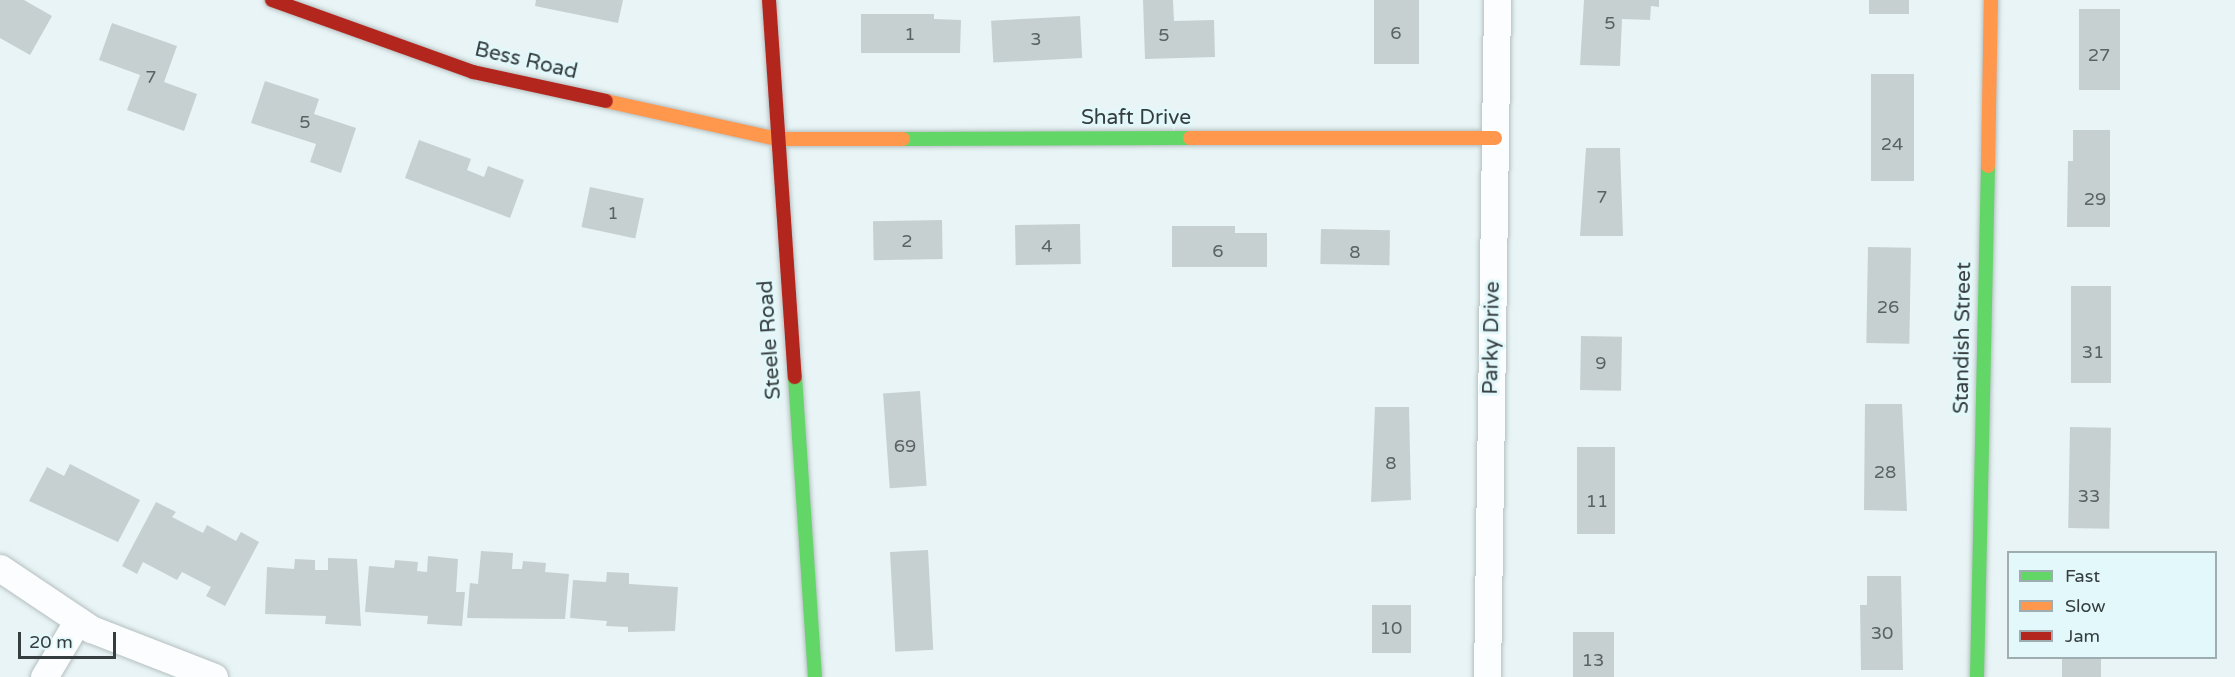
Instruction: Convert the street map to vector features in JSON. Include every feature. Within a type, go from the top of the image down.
[{"type":"street","name":"Bess Road","points":[[272,0],[473,72],[778,139]]},
{"type":"street","name":"Steele Road","points":[[769,0],[815,677]]},
{"type":"street","name":"Parky Drive","points":[[1486,677],[1497,0]]},
{"type":"street","name":"Standish Street","points":[[1977,677],[1991,0]]},
{"type":"street","name":"Shaft Drive","points":[[778,139],[1495,138]]},
{"type":"street","points":[[0,568],[78,620],[214,677]]},
{"type":"street","points":[[44,677],[78,620]]},
{"type":"building","points":[[0,0],[24,0],[52,16],[30,55],[0,38]]},
{"type":"building","points":[[536,0],[623,0],[618,23],[535,6]]},
{"type":"building","points":[[1143,0],[1173,0],[1174,21],[1214,20],[1215,57],[1145,59]]},
{"type":"building","points":[[1374,0],[1419,0],[1419,64],[1374,64]]},
{"type":"building","points":[[1584,0],[1659,0],[1659,7],[1651,6],[1650,20],[1622,19],[1620,66],[1580,65]]},
{"type":"building","points":[[1869,0],[1909,0],[1909,14],[1869,14]]},
{"type":"building","points":[[2079,9],[2120,9],[2120,90],[2079,90]]},
{"type":"building","points":[[861,14],[934,14],[934,19],[961,20],[960,53],[861,53]]},
{"type":"building","points":[[1080,16],[1082,58],[993,63],[991,21]]},
{"type":"building","points":[[112,23],[177,46],[164,82],[197,94],[184,131],[127,110],[140,75],[99,60]]},
{"type":"building","points":[[1871,74],[1914,74],[1914,181],[1871,181]]},
{"type":"building","points":[[265,81],[319,99],[314,114],[356,128],[341,173],[310,162],[316,144],[251,123]]},
{"type":"building","points":[[2073,130],[2110,130],[2110,227],[2067,227],[2068,161],[2073,161]]},
{"type":"building","points":[[419,140],[471,159],[467,170],[484,177],[488,166],[524,180],[510,218],[405,178]]},
{"type":"building","points":[[1586,148],[1620,148],[1623,236],[1580,236]]},
{"type":"building","points":[[590,187],[644,198],[635,239],[581,227]]},
{"type":"building","points":[[942,220],[943,259],[874,260],[873,221]]},
{"type":"building","points":[[1080,224],[1081,264],[1016,265],[1015,225]]},
{"type":"building","points":[[1172,226],[1235,226],[1235,233],[1267,233],[1267,267],[1172,267]]},
{"type":"building","points":[[1321,229],[1390,230],[1389,265],[1320,264]]},
{"type":"building","points":[[1868,247],[1911,248],[1909,344],[1866,343]]},
{"type":"building","points":[[2071,286],[2111,286],[2111,383],[2071,383]]},
{"type":"building","points":[[1581,336],[1622,337],[1621,391],[1580,390]]},
{"type":"building","points":[[920,391],[927,486],[890,488],[883,394]]},
{"type":"building","points":[[1865,404],[1902,404],[1907,511],[1864,510]]},
{"type":"building","points":[[1375,407],[1409,407],[1411,500],[1371,502]]},
{"type":"building","points":[[2070,427],[2111,428],[2109,529],[2068,528]]},
{"type":"building","points":[[1577,447],[1615,447],[1615,534],[1577,534]]},
{"type":"building","points":[[70,464],[140,500],[118,542],[29,501],[47,467],[64,476]]},
{"type":"building","points":[[156,502],[176,512],[172,517],[203,533],[207,525],[236,541],[241,532],[259,542],[225,606],[206,596],[211,587],[182,572],[177,580],[143,562],[137,574],[122,566]]},
{"type":"building","points":[[928,550],[933,650],[895,652],[890,552]]},
{"type":"building","points":[[481,551],[513,553],[512,569],[522,569],[523,561],[546,563],[545,572],[569,574],[565,619],[467,618],[470,583],[478,584]]},
{"type":"building","points":[[428,556],[458,559],[456,592],[465,592],[462,626],[427,624],[428,616],[365,612],[369,566],[394,568],[395,560],[418,562],[417,571],[427,572]]},
{"type":"building","points":[[328,558],[357,559],[361,626],[325,624],[326,616],[265,614],[267,567],[294,569],[295,559],[315,560],[315,570],[328,570]]},
{"type":"building","points":[[607,572],[629,573],[629,584],[678,587],[675,631],[628,632],[628,627],[606,626],[607,621],[570,618],[573,580],[606,582]]},
{"type":"building","points":[[1867,576],[1901,576],[1903,670],[1861,670],[1860,605],[1867,605]]},
{"type":"building","points":[[1372,605],[1411,605],[1411,653],[1372,653]]},
{"type":"building","points":[[1573,632],[1614,632],[1614,677],[1573,677]]},
{"type":"building","points":[[2062,659],[2101,659],[2101,677],[2062,677]]},
{"type":"traffic: fast","points":[[903,139],[1190,138]]},
{"type":"traffic: fast","points":[[1977,677],[1988,166]]},
{"type":"traffic: fast","points":[[795,377],[815,677]]},
{"type":"traffic: slow","points":[[1988,166],[1991,0]]},
{"type":"traffic: slow","points":[[606,101],[778,139],[903,139]]},
{"type":"traffic: slow","points":[[1190,138],[1495,138]]},
{"type":"traffic: jam","points":[[272,0],[473,72],[606,101]]},
{"type":"traffic: jam","points":[[769,0],[795,377]]}]
